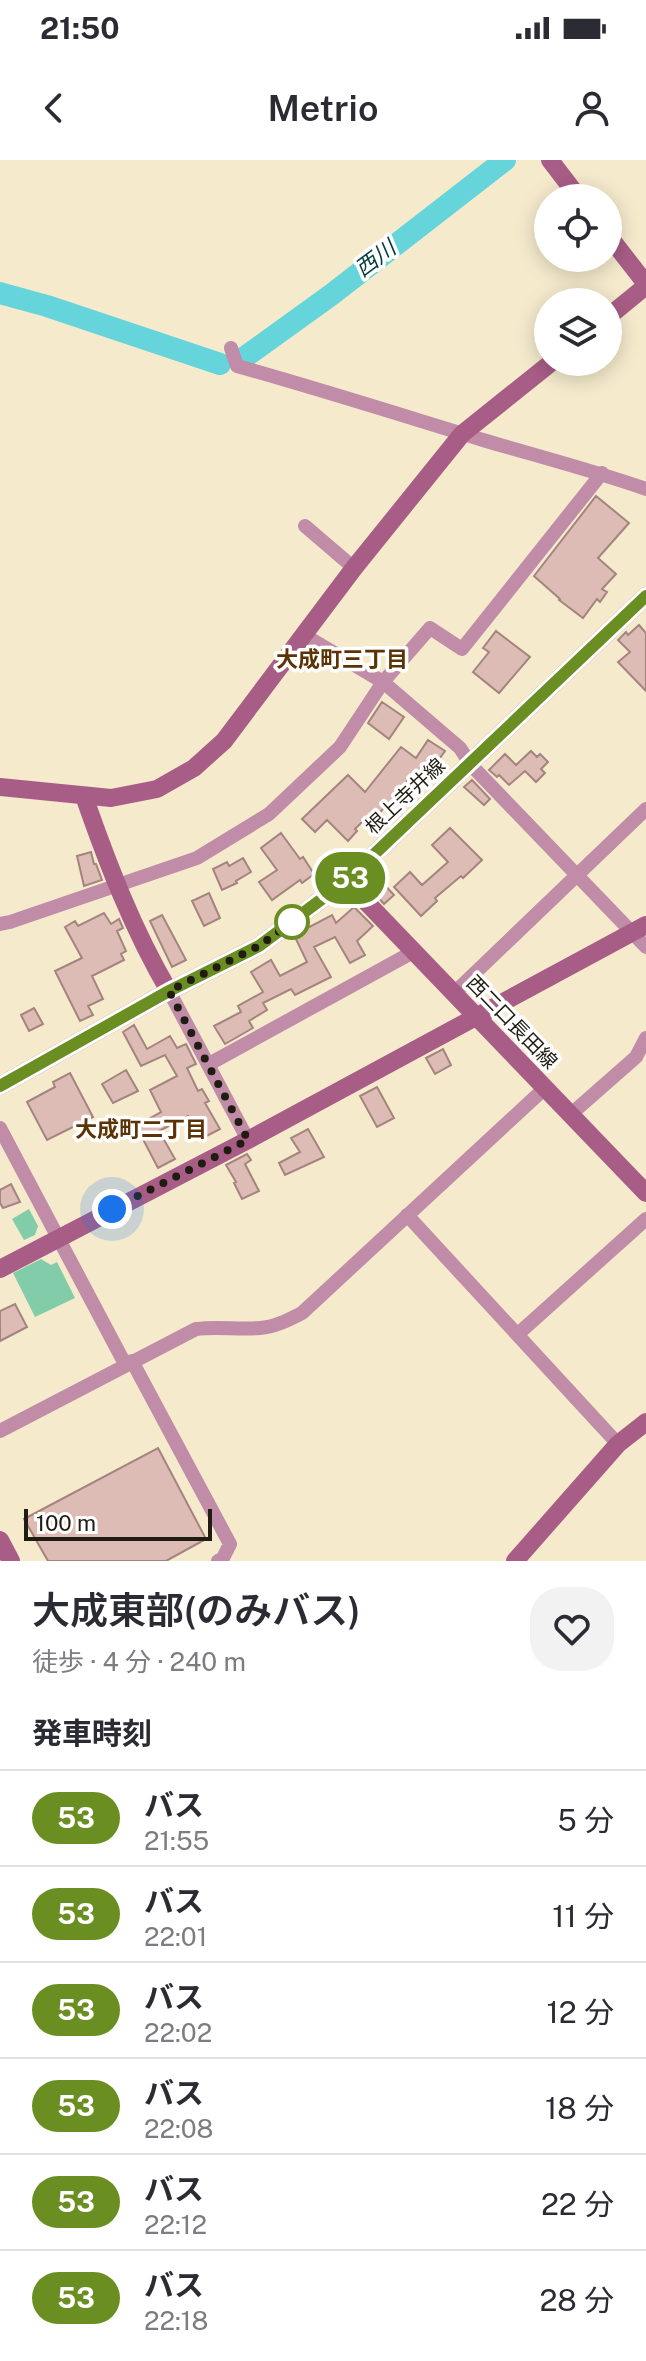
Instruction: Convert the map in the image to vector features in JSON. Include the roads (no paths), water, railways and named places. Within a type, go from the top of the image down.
[{"type":"street","points":[[550,160],[568,184]]},
{"type":"street","points":[[622,253],[646,285],[622,305]]},
{"type":"street","points":[[231,348],[237,366],[602,473],[646,489]]},
{"type":"street","points":[[0,787],[111,798],[157,789],[194,768],[224,741],[354,568],[462,434],[534,376]]},
{"type":"street","points":[[0,924],[197,858],[269,814],[340,747],[383,682],[430,628],[462,649],[602,473]]},
{"type":"street","points":[[305,526],[354,568]]},
{"type":"street","name":"根上寺井線","points":[[0,1086],[169,991],[259,946],[346,881],[644,601]]},
{"type":"street","points":[[304,635],[383,682],[460,748],[471,765],[576,874],[639,929],[646,947]]},
{"type":"street","points":[[84,796],[117,884],[150,959],[248,1140]]},
{"type":"street","points":[[454,993],[646,809]]},
{"type":"street","name":"西二口長田線","points":[[346,881],[646,1193]]},
{"type":"street","points":[[0,1269],[248,1140],[639,929]]},
{"type":"street","points":[[209,1064],[413,952]]},
{"type":"street","points":[[570,1115],[636,1057],[646,1038]]},
{"type":"street","points":[[0,1431],[196,1329],[218,1326],[260,1328],[282,1323],[302,1313],[545,1088]]},
{"type":"street","points":[[0,1128],[230,1544],[218,1561]]},
{"type":"street","points":[[407,1215],[618,1444]]},
{"type":"street","points":[[518,1334],[646,1219]]},
{"type":"street","points":[[515,1561],[618,1444],[646,1422]]},
{"type":"street","points":[[0,1540],[11,1561]]},
{"type":"waterway","name":"西川","points":[[245,357],[331,295],[505,160]]},
{"type":"waterway","name":"西川","points":[[0,293],[220,364]]},
{"type":"district","name":"大成町三丁目","points":[[342,659]]},
{"type":"district","name":"大成町二丁目","points":[[141,1129]]}]
